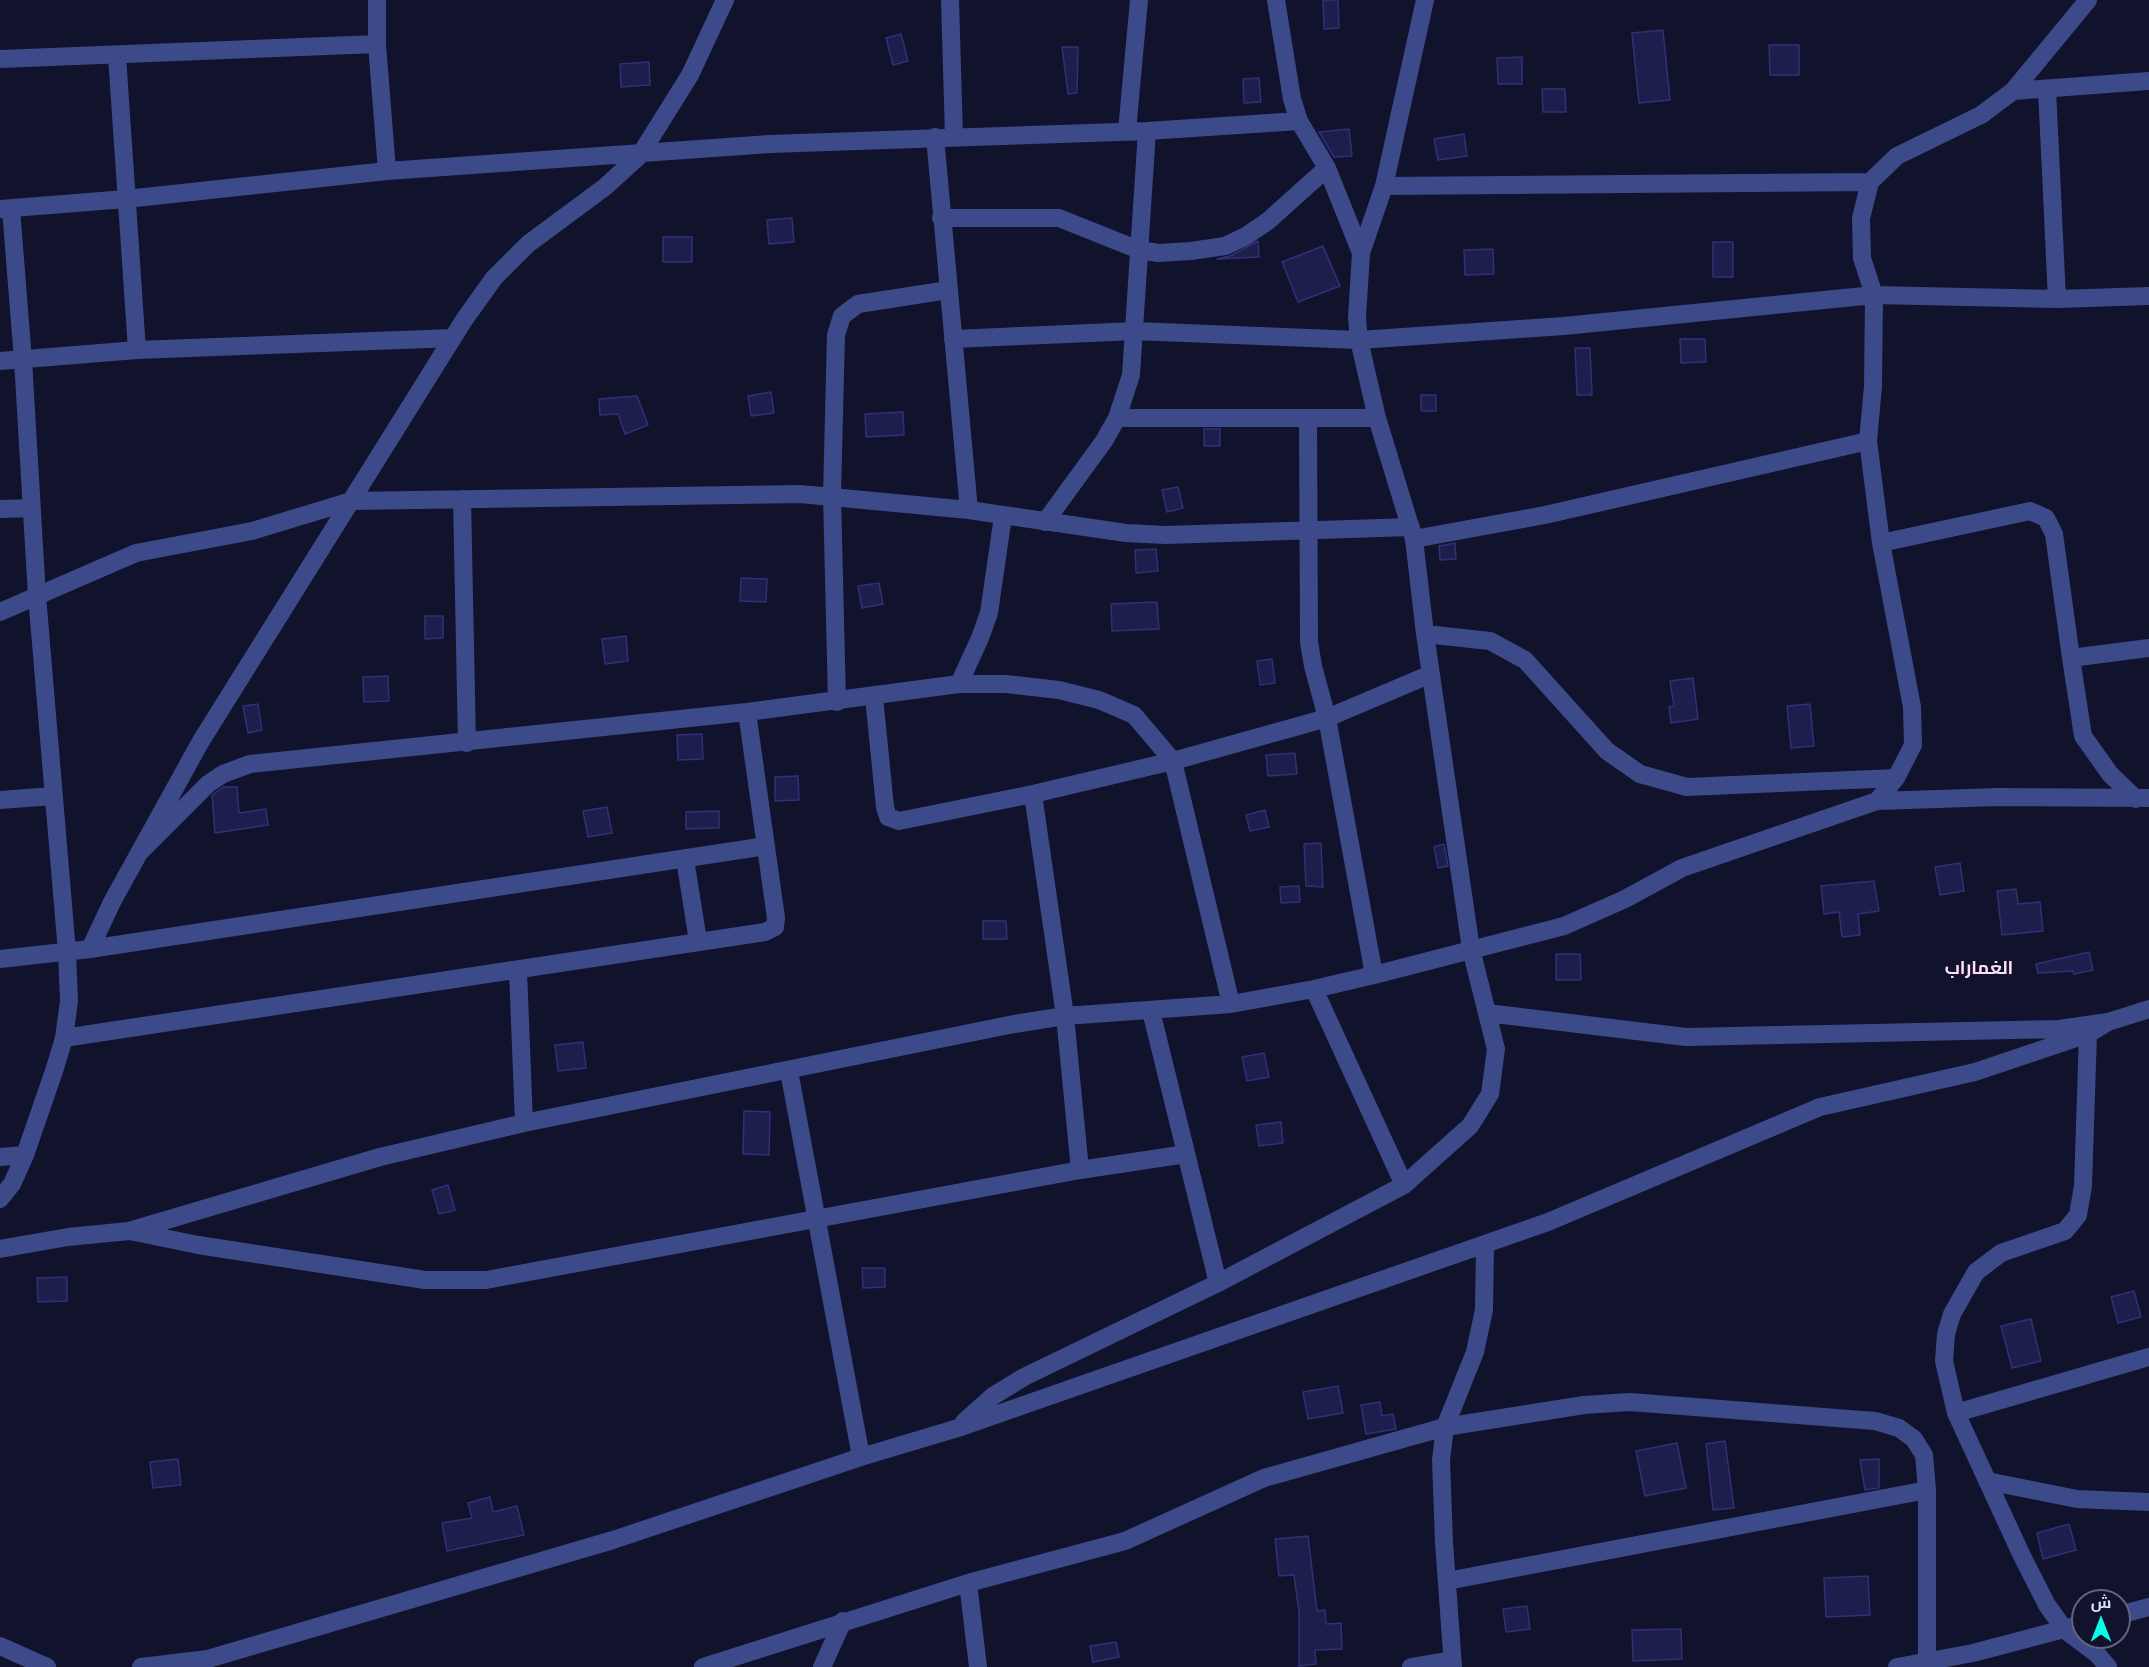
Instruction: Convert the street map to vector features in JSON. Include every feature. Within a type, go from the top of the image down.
[{"type":"street","points":[[377,0],[377,44],[387,171]]},
{"type":"street","points":[[90,949],[141,850],[207,732],[453,338],[494,278],[528,244],[604,187],[640,155],[690,75],[726,0]]},
{"type":"street","points":[[950,0],[954,137]]},
{"type":"street","points":[[1127,131],[1139,0]]},
{"type":"street","points":[[1276,0],[1290,88],[1299,121],[1327,168],[1360,253]]},
{"type":"street","points":[[958,1428],[993,1396],[1024,1377],[1218,1283],[1404,1185],[1470,1126],[1490,1094],[1496,1049],[1471,949],[1412,533],[1377,418],[1359,340],[1357,288],[1360,253],[1384,186],[1425,0]]},
{"type":"street","points":[[1877,801],[1896,778],[1913,746],[1912,707],[1881,543],[1868,441],[1873,386],[1874,295],[1862,258],[1861,218],[1870,182],[1897,156],[1981,115],[2013,91],[2088,0]]},
{"type":"street","points":[[0,59],[377,44]]},
{"type":"street","points":[[117,56],[137,350]]},
{"type":"street","points":[[2013,91],[2149,81]]},
{"type":"street","points":[[2047,89],[2057,299]]},
{"type":"street","points":[[0,1199],[12,1184],[25,1155],[64,1038],[69,1001],[67,952],[37,596],[23,360],[6,209],[126,199],[387,171],[640,155],[770,144],[1147,131],[1299,121]]},
{"type":"street","points":[[1045,522],[1104,441],[1117,418],[1131,375],[1136,331],[1147,131]]},
{"type":"street","points":[[935,137],[969,510]]},
{"type":"street","points":[[941,218],[1059,218],[1139,250],[1158,253],[1191,251],[1224,246],[1246,236],[1268,221],[1327,168]]},
{"type":"street","points":[[1384,186],[1870,182]]},
{"type":"street","points":[[837,702],[832,495],[836,335],[842,316],[858,304],[948,290]]},
{"type":"street","points":[[953,339],[1136,331],[1359,340],[1564,326],[1874,295],[2057,299],[2149,296]]},
{"type":"street","points":[[0,361],[137,350],[453,338]]},
{"type":"street","points":[[1117,418],[1377,418]]},
{"type":"street","points":[[1308,418],[1307,531],[1310,642],[1313,666],[1327,718],[1374,975]]},
{"type":"street","points":[[0,612],[136,554],[252,531],[351,501],[832,495],[969,510],[1126,533],[1166,535],[1307,531],[1412,533],[1545,515],[1868,441]]},
{"type":"street","points":[[462,499],[467,742]]},
{"type":"street","points":[[0,509],[32,508]]},
{"type":"street","points":[[1881,543],[2030,512],[2046,518],[2054,534],[2083,736],[2110,774],[2142,799]]},
{"type":"street","points":[[959,684],[989,613],[1003,516]]},
{"type":"street","points":[[1425,634],[1490,641],[1525,660],[1607,751],[1640,774],[1688,787],[1896,778]]},
{"type":"street","points":[[2072,658],[2149,648]]},
{"type":"street","points":[[874,697],[888,817],[899,821],[1033,794],[1173,761],[1327,718],[1431,674]]},
{"type":"street","points":[[141,850],[208,784],[223,774],[250,764],[837,702],[959,684],[1006,684],[1049,689],[1099,700],[1134,715],[1173,761],[1231,1004]]},
{"type":"street","points":[[64,1038],[765,932],[775,927],[747,712]]},
{"type":"street","points":[[1033,794],[1065,1016],[1080,1170]]},
{"type":"street","points":[[0,800],[53,796]]},
{"type":"street","points":[[0,1249],[68,1237],[129,1231],[380,1157],[524,1123],[1014,1024],[1065,1016],[1231,1004],[1314,990],[1564,926],[1625,899],[1682,868],[1877,801],[1998,796],[2142,799]]},
{"type":"street","points":[[0,959],[90,949],[766,846]]},
{"type":"street","points":[[685,859],[698,941]]},
{"type":"street","points":[[518,971],[524,1123]]},
{"type":"street","points":[[1314,990],[1404,1185]]},
{"type":"street","points":[[1487,1013],[1686,1037],[2059,1029],[2108,1022],[2149,1010]]},
{"type":"street","points":[[1151,1011],[1218,1283]]},
{"type":"street","points":[[141,1667],[208,1659],[613,1540],[861,1457],[958,1428],[1548,1222],[1820,1107],[1975,1072],[2088,1034],[2108,1022]]},
{"type":"street","points":[[2088,1034],[2083,1186],[2078,1215],[2066,1231],[2001,1253],[1976,1272],[1952,1314],[1946,1334],[1944,1361],[1956,1413],[2047,1605],[2065,1629],[2097,1654],[2108,1667]]},
{"type":"street","points":[[789,1071],[861,1457]]},
{"type":"street","points":[[129,1231],[348,1269],[455,1282],[486,1280],[1080,1170],[1186,1154]]},
{"type":"street","points":[[0,1157],[25,1155]]},
{"type":"street","points":[[1411,1667],[1453,1663],[1441,1460],[1446,1426],[1475,1352],[1484,1310],[1485,1245]]},
{"type":"street","points":[[1956,1413],[2149,1357]]},
{"type":"street","points":[[703,1667],[968,1583],[1125,1541],[1264,1478],[1446,1426],[1584,1405],[1630,1402],[1875,1421],[1899,1428],[1914,1439],[1924,1455],[1927,1490],[1927,1665]]},
{"type":"street","points":[[1987,1481],[2077,1499],[2149,1502]]},
{"type":"street","points":[[1447,1581],[1927,1490]]},
{"type":"street","points":[[968,1583],[978,1667]]},
{"type":"street","points":[[2131,1612],[2149,1607]]},
{"type":"street","points":[[822,1667],[843,1621]]},
{"type":"street","points":[[1897,1667],[1927,1665],[2071,1627]]},
{"type":"street","points":[[0,1646],[47,1667]]},
{"type":"building","points":[[1323,0],[1338,0],[1339,28],[1324,29]]},
{"type":"building","points":[[1663,30],[1670,100],[1639,103],[1632,33]]},
{"type":"building","points":[[901,34],[908,61],[893,65],[886,38]]},
{"type":"building","points":[[1769,45],[1799,45],[1799,75],[1770,75]]},
{"type":"building","points":[[1062,47],[1078,47],[1077,93],[1068,94]]},
{"type":"building","points":[[1522,57],[1522,84],[1498,84],[1497,58]]},
{"type":"building","points":[[649,62],[650,85],[621,87],[620,64]]},
{"type":"building","points":[[1259,78],[1261,102],[1244,103],[1243,79]]},
{"type":"building","points":[[1542,89],[1565,89],[1566,112],[1543,112]]},
{"type":"building","points":[[1349,129],[1352,156],[1334,157],[1319,132]]},
{"type":"building","points":[[1464,134],[1467,156],[1438,160],[1434,139]]},
{"type":"building","points":[[792,218],[794,242],[769,244],[767,220]]},
{"type":"building","points":[[663,237],[692,237],[692,262],[663,262]]},
{"type":"building","points":[[1258,241],[1259,257],[1217,259],[1230,256]]},
{"type":"building","points":[[1713,242],[1733,242],[1733,277],[1713,277]]},
{"type":"building","points":[[1323,246],[1340,286],[1298,302],[1282,262]]},
{"type":"building","points":[[1493,249],[1494,274],[1465,275],[1464,250]]},
{"type":"building","points":[[1680,339],[1705,339],[1706,362],[1681,363]]},
{"type":"building","points":[[1575,348],[1590,348],[1592,395],[1577,395]]},
{"type":"building","points":[[771,392],[774,413],[751,416],[748,396]]},
{"type":"building","points":[[1421,395],[1436,395],[1436,411],[1421,411]]},
{"type":"building","points":[[637,396],[648,425],[625,434],[618,414],[600,415],[599,399]]},
{"type":"building","points":[[903,412],[904,435],[866,437],[865,414]]},
{"type":"building","points":[[1204,429],[1220,429],[1220,446],[1204,446]]},
{"type":"building","points":[[1178,487],[1183,508],[1167,512],[1162,490]]},
{"type":"building","points":[[1455,543],[1456,559],[1440,560],[1439,546]]},
{"type":"building","points":[[1156,549],[1158,571],[1136,573],[1135,550]]},
{"type":"building","points":[[741,578],[767,579],[766,602],[740,601]]},
{"type":"building","points":[[879,583],[883,604],[862,608],[858,586]]},
{"type":"building","points":[[1157,602],[1159,629],[1112,631],[1111,604]]},
{"type":"building","points":[[425,616],[443,616],[443,638],[425,639]]},
{"type":"building","points":[[626,636],[628,661],[605,664],[602,639]]},
{"type":"building","points":[[1272,659],[1275,683],[1260,685],[1257,661]]},
{"type":"building","points":[[388,676],[389,701],[364,702],[363,677]]},
{"type":"building","points":[[1693,678],[1698,719],[1671,723],[1669,707],[1674,706],[1670,681]]},
{"type":"building","points":[[258,704],[262,730],[248,733],[243,706]]},
{"type":"building","points":[[1810,704],[1814,746],[1791,748],[1787,706]]},
{"type":"building","points":[[702,734],[703,759],[678,760],[677,735]]},
{"type":"building","points":[[1295,753],[1297,774],[1268,776],[1266,755]]},
{"type":"building","points":[[798,776],[799,800],[775,801],[775,777]]},
{"type":"building","points":[[223,787],[237,787],[239,813],[266,809],[268,825],[215,833],[212,795]]},
{"type":"building","points":[[607,807],[612,833],[588,837],[583,811]]},
{"type":"building","points":[[1265,810],[1269,827],[1250,831],[1246,815]]},
{"type":"building","points":[[719,811],[719,828],[686,829],[686,812]]},
{"type":"building","points":[[1321,843],[1323,887],[1306,886],[1304,844]]},
{"type":"building","points":[[1444,844],[1448,866],[1438,868],[1434,847]]},
{"type":"building","points":[[1960,863],[1964,891],[1940,895],[1935,867]]},
{"type":"building","points":[[1874,881],[1879,911],[1858,914],[1860,935],[1842,937],[1839,912],[1824,914],[1821,886]]},
{"type":"building","points":[[1299,886],[1300,902],[1281,903],[1280,887]]},
{"type":"building","points":[[2016,889],[2018,904],[2040,902],[2043,931],[2002,935],[1997,891]]},
{"type":"building","points":[[983,921],[1006,921],[1007,939],[983,939]]},
{"type":"building","points":[[2089,952],[2093,970],[2074,974],[2073,971],[2038,973],[2036,964]]},
{"type":"building","points":[[1556,954],[1580,954],[1581,980],[1556,980]]},
{"type":"building","points":[[583,1042],[586,1068],[558,1071],[555,1045]]},
{"type":"building","points":[[1264,1053],[1269,1077],[1247,1081],[1242,1057]]},
{"type":"building","points":[[744,1111],[770,1112],[769,1155],[743,1154]]},
{"type":"building","points":[[1281,1122],[1283,1143],[1259,1146],[1256,1125]]},
{"type":"building","points":[[448,1185],[455,1210],[439,1214],[432,1190]]},
{"type":"building","points":[[862,1268],[885,1268],[885,1287],[863,1288]]},
{"type":"building","points":[[67,1277],[67,1301],[38,1302],[37,1278]]},
{"type":"building","points":[[2134,1291],[2141,1317],[2118,1323],[2111,1297]]},
{"type":"building","points":[[2031,1319],[2041,1361],[2012,1368],[2001,1326]]},
{"type":"building","points":[[1338,1386],[1343,1413],[1308,1419],[1303,1392]]},
{"type":"building","points":[[1380,1402],[1382,1416],[1393,1414],[1396,1429],[1366,1434],[1361,1405]]},
{"type":"building","points":[[1725,1441],[1734,1508],[1713,1510],[1706,1444]]},
{"type":"building","points":[[1677,1443],[1686,1488],[1645,1496],[1636,1451]]},
{"type":"building","points":[[178,1459],[181,1485],[153,1488],[150,1462]]},
{"type":"building","points":[[1879,1459],[1879,1488],[1865,1490],[1860,1460]]},
{"type":"building","points":[[490,1497],[493,1512],[517,1506],[524,1535],[447,1551],[442,1523],[472,1518],[468,1503]]},
{"type":"building","points":[[2069,1524],[2076,1550],[2043,1559],[2037,1533]]},
{"type":"building","points":[[1308,1536],[1317,1611],[1325,1610],[1326,1624],[1341,1623],[1342,1649],[1315,1650],[1316,1664],[1299,1666],[1299,1612],[1294,1575],[1279,1576],[1275,1539]]},
{"type":"building","points":[[1868,1576],[1870,1615],[1826,1617],[1824,1578]]},
{"type":"building","points":[[1527,1606],[1530,1629],[1506,1632],[1503,1609]]},
{"type":"building","points":[[1681,1629],[1682,1659],[1633,1661],[1632,1630]]},
{"type":"building","points":[[1116,1642],[1119,1657],[1093,1662],[1090,1646]]},
{"type":"district","name":"الغماراب","points":[[1979,969]]}]
